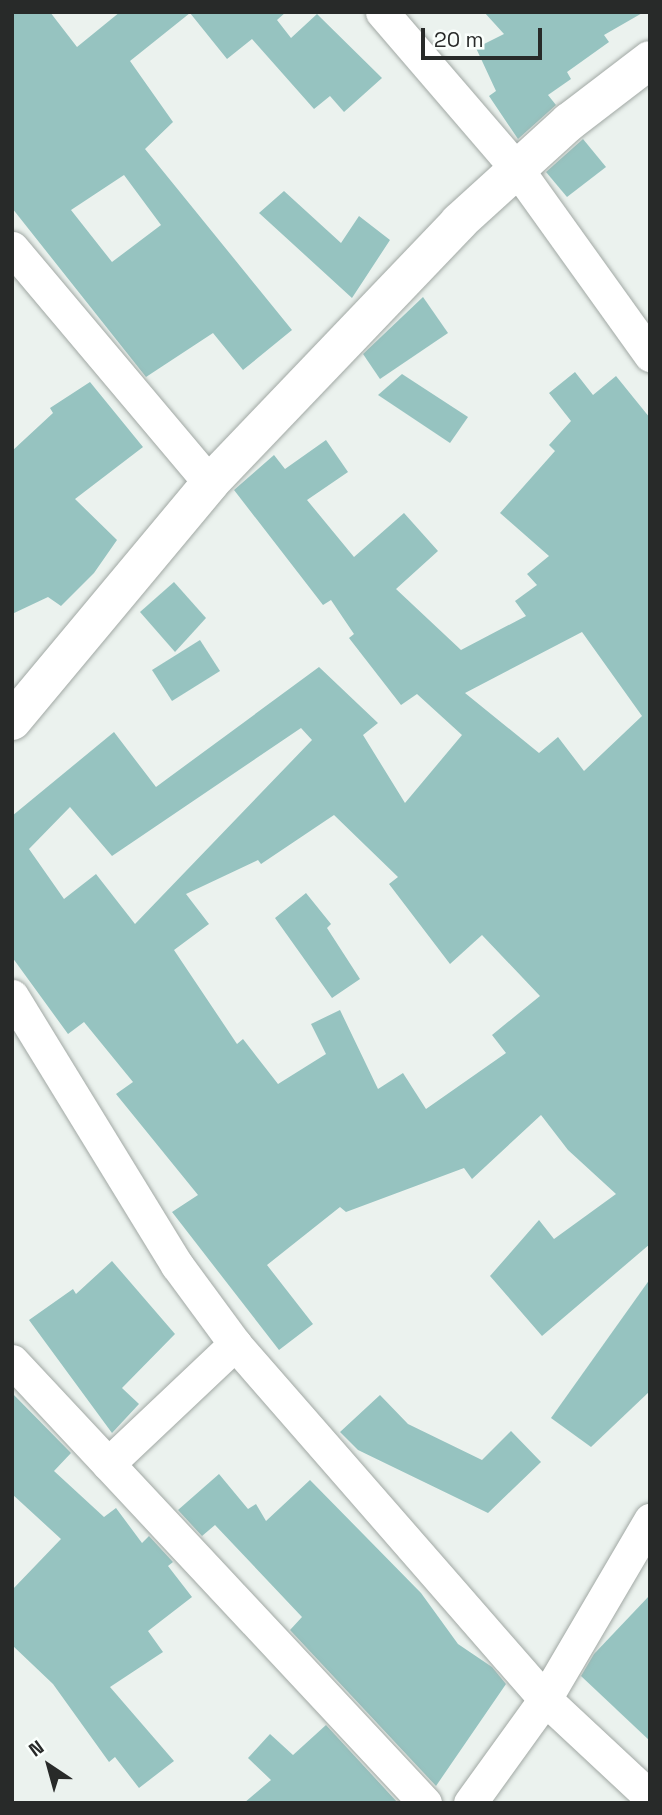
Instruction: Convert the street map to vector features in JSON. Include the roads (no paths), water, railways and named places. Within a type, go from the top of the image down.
[{"type":"street","points":[[382,12],[517,169],[650,355]]},
{"type":"street","points":[[12,721],[210,482],[459,222],[517,169],[650,60]]},
{"type":"street","points":[[12,248],[210,482]]},
{"type":"street","points":[[12,996],[177,1265],[235,1344],[545,1699],[650,1797]]},
{"type":"street","points":[[108,1464],[235,1344]]},
{"type":"street","points":[[12,1361],[425,1803]]},
{"type":"street","points":[[470,1803],[545,1699],[650,1520]]}]
